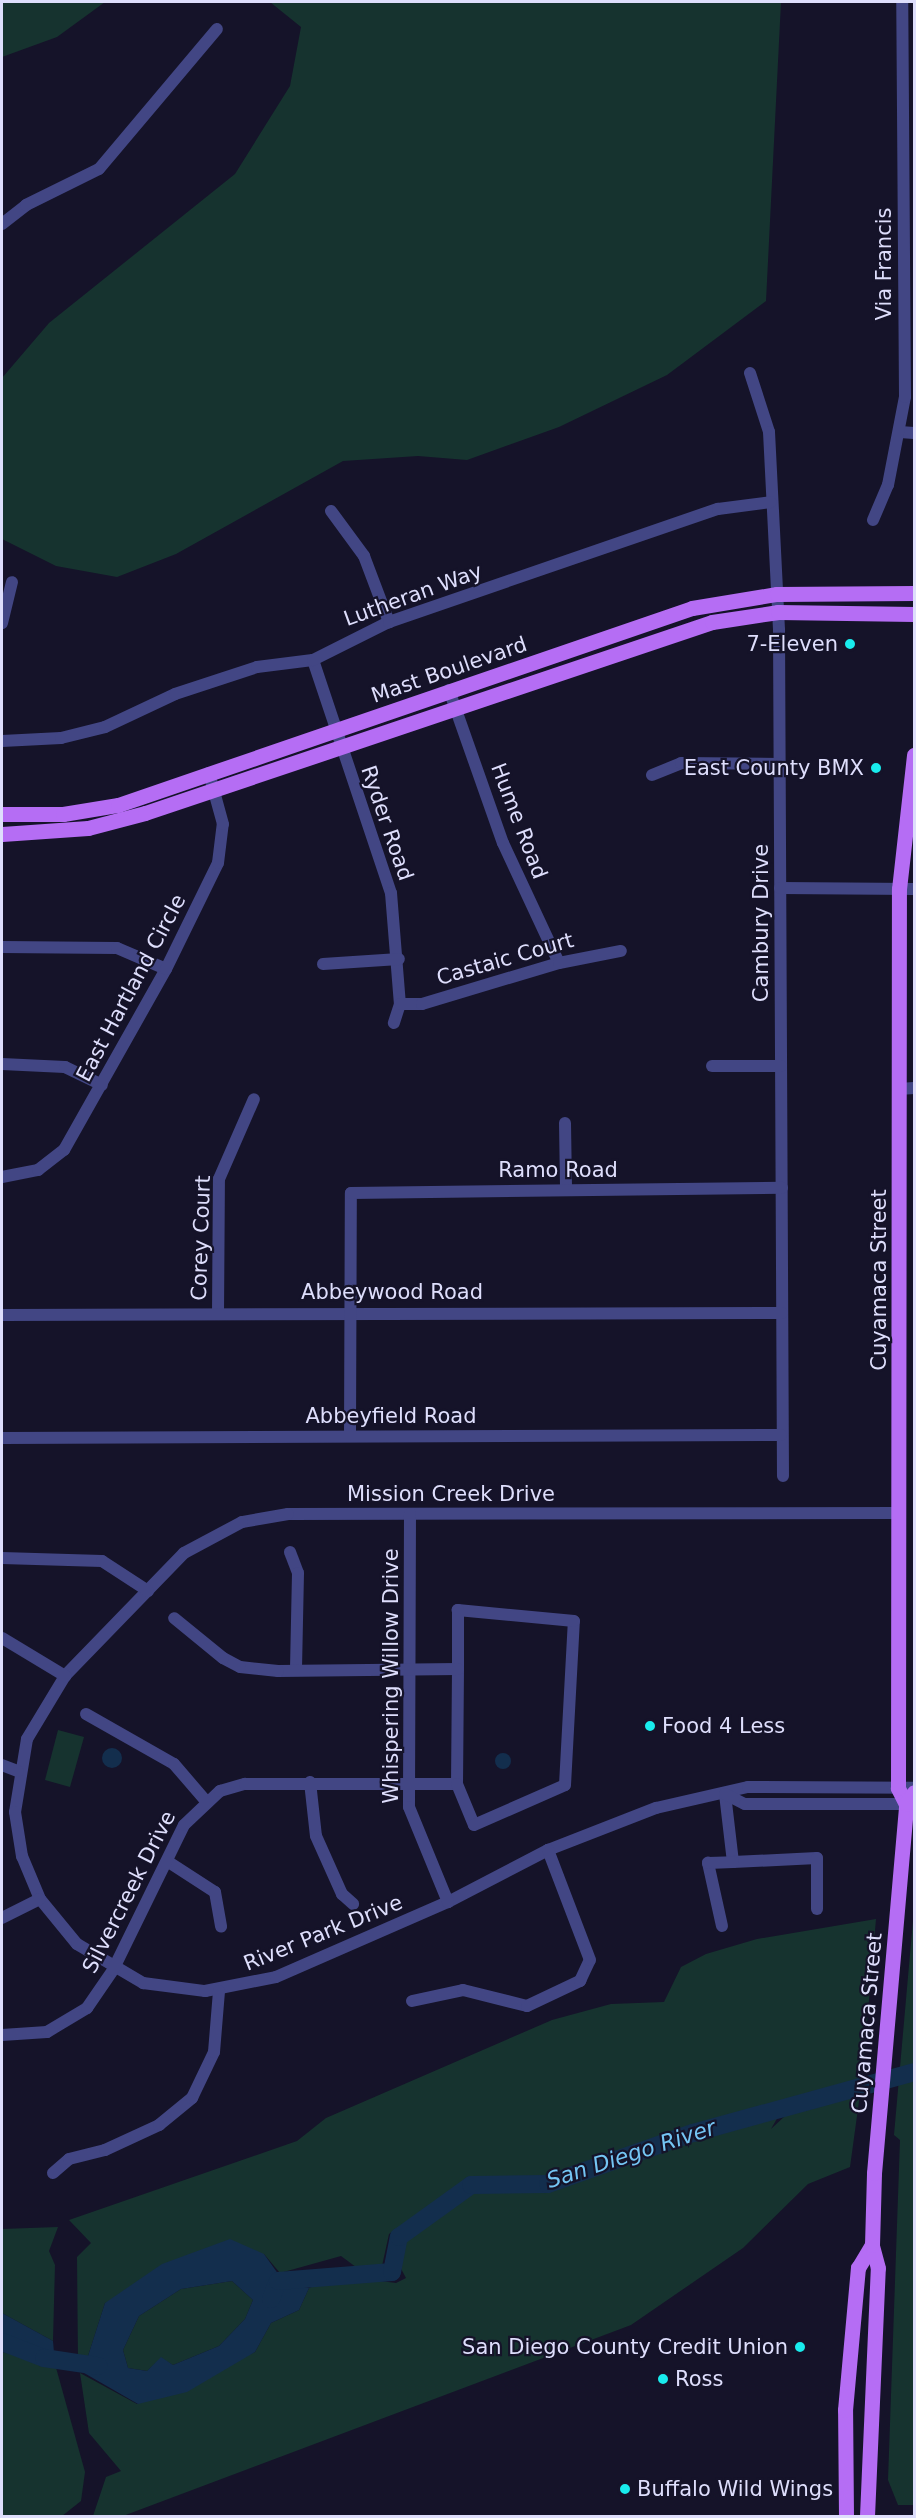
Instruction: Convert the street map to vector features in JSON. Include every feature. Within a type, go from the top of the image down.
[{"type":"main road","name":"Mast Boulevard","points":[[2,814],[63,814],[118,805],[692,608],[777,594],[915,593]]},
{"type":"main road","name":"Mast Boulevard","points":[[2,834],[88,828],[214,790],[339,747],[459,712],[712,622],[778,612],[915,614]]},
{"type":"main road","name":"Cuyamaca Street","points":[[867,2517],[878,2268],[872,2245],[878,2133],[898,1914],[912,1797],[897,1788],[899,1514],[908,1382],[899,1089],[915,755]]},
{"type":"main road","name":"Cuyamaca Street","points":[[846,2517],[845,2410],[858,2268],[872,2245]]},
{"type":"street","name":"Via Francis","points":[[873,520],[881,511],[900,432],[905,397],[902,2]]},
{"type":"street","points":[[2,224],[26,205],[99,169],[217,30]]},
{"type":"street","name":"Cambury Drive","points":[[750,373],[769,432],[778,612],[783,1476]]},
{"type":"street","points":[[900,432],[915,433]]},
{"type":"street","name":"Lutheran Way","points":[[2,741],[80,735],[253,668],[313,660],[389,622],[730,505],[771,502]]},
{"type":"street","points":[[331,511],[364,556],[389,622]]},
{"type":"street","points":[[2,623],[12,582]]},
{"type":"street","name":"Ryder Road","points":[[313,660],[339,747],[391,893],[399,959],[400,1004],[394,1023]]},
{"type":"street","name":"Hume Road","points":[[449,690],[459,712],[502,843],[559,963]]},
{"type":"street","points":[[652,775],[681,763],[780,764]]},
{"type":"street","name":"East Hartland Circle","points":[[2,1177],[28,1174],[56,1158],[102,1086],[166,969],[218,863],[223,824],[209,773]]},
{"type":"street","points":[[780,888],[907,889]]},
{"type":"street","points":[[2,947],[117,948],[166,969]]},
{"type":"street","name":"Castaic Court","points":[[400,1004],[422,1004],[559,963],[621,951]]},
{"type":"street","points":[[323,964],[399,959]]},
{"type":"street","points":[[2,1064],[65,1067],[102,1086]]},
{"type":"street","points":[[712,1066],[781,1066]]},
{"type":"street","points":[[899,1089],[915,1088]]},
{"type":"street","name":"Corey Court","points":[[218,1314],[219,1179],[254,1099]]},
{"type":"street","points":[[566,1124],[566,1190]]},
{"type":"street","name":"Ramo Road","points":[[348,1310],[348,1208],[351,1193],[360,1190],[782,1188]]},
{"type":"street","points":[[348,1310],[350,1436]]},
{"type":"street","name":"Abbeywood Road","points":[[2,1315],[218,1314],[348,1310],[782,1313]]},
{"type":"street","name":"Abbeyfield Road","points":[[2,1438],[781,1435]]},
{"type":"street","name":"Mission Creek Drive","points":[[65,1676],[184,1553],[242,1522],[288,1514],[899,1514]]},
{"type":"street","name":"Whispering Willow Drive","points":[[410,1514],[407,1782],[409,1807],[448,1902]]},
{"type":"street","points":[[290,1552],[298,1573],[296,1670]]},
{"type":"street","points":[[2,1558],[102,1560],[148,1591]]},
{"type":"street","points":[[458,1610],[574,1621],[565,1785],[474,1825],[457,1784],[458,1669],[458,1610]]},
{"type":"street","points":[[174,1618],[240,1667],[296,1670],[458,1669]]},
{"type":"street","points":[[2,1638],[65,1676]]},
{"type":"street","name":"River Park Drive","points":[[65,1676],[27,1739],[18,1771],[18,1841],[40,1899],[66,1934],[113,1970],[159,1987],[219,1991],[276,1977],[448,1902],[548,1850],[656,1808],[748,1787],[897,1788]]},
{"type":"street","points":[[86,1714],[174,1764],[205,1800]]},
{"type":"street","points":[[2,1765],[18,1771]]},
{"type":"street","points":[[310,1782],[316,1836],[342,1894],[353,1904]]},
{"type":"street","name":"Silvercreek Drive","points":[[2,2036],[38,2034],[65,2025],[93,2001],[113,1970],[184,1825],[205,1800],[236,1785],[310,1782],[457,1784]]},
{"type":"street","points":[[725,1794],[745,1804],[912,1797]]},
{"type":"street","points":[[725,1794],[733,1862]]},
{"type":"street","points":[[412,2001],[463,1990],[527,2006],[580,1981],[590,1960],[548,1850]]},
{"type":"street","points":[[722,1926],[708,1863],[817,1858],[817,1909]]},
{"type":"street","points":[[167,1861],[215,1892],[221,1926]]},
{"type":"street","points":[[2,1918],[40,1899]]},
{"type":"street","points":[[53,2173],[69,2159],[105,2150],[159,2125],[192,2098],[214,2052],[219,1991]]},
{"type":"green space","points":[[2,2],[105,2],[57,37],[2,57]]},
{"type":"green space","points":[[270,2],[781,2],[766,301],[667,375],[559,427],[467,460],[418,456],[343,461],[176,554],[117,577],[56,566],[2,539],[2,378],[49,323],[235,174],[290,86],[301,27]]},
{"type":"green space","points":[[58,1730],[84,1737],[70,1787],[45,1780]]},
{"type":"green space","points":[[914,1909],[914,2505],[898,2505],[888,2480],[900,2140],[894,2135]]},
{"type":"green space","points":[[876,1919],[862,2081],[665,2134],[550,2180],[466,2182],[389,2234],[382,2266],[360,2270],[341,2256],[280,2273],[264,2254],[105,2303],[88,2356],[78,2361],[77,2257],[91,2243],[69,2220],[297,2141],[326,2118],[552,2020],[611,2004],[664,2002],[681,1967],[706,1954],[757,1939]]},
{"type":"green space","points":[[860,2094],[850,2167],[808,2184],[743,2248],[631,2325],[123,2516],[93,2516],[106,2477],[121,2471],[89,2433],[80,2373],[137,2404],[255,2352],[271,2323],[299,2310],[309,2288],[341,2276],[396,2283],[406,2278],[398,2263],[401,2246],[475,2187],[559,2184],[779,2115],[771,2129],[786,2115]]},
{"type":"green space","points":[[58,2227],[49,2251],[55,2265],[53,2341],[2,2313],[2,2229]]},
{"type":"green space","points":[[232,2281],[253,2300],[245,2319],[219,2346],[173,2365],[161,2358],[147,2371],[128,2368],[123,2350],[139,2316],[181,2289]]},
{"type":"green space","points":[[2,2352],[55,2364],[85,2472],[81,2501],[62,2516],[2,2516]]},
{"type":"water","points":[[112,1748],[119,1751],[122,1758],[119,1765],[112,1768],[105,1765],[102,1758],[105,1751]]},
{"type":"water","points":[[503,1753],[511,1761],[503,1769],[495,1761]]},
{"type":"water","points":[[230,2239],[264,2254],[286,2285],[309,2288],[299,2310],[271,2323],[255,2352],[187,2392],[138,2404],[72,2366],[88,2356],[105,2303],[162,2264]],"holes":[[[232,2281],[253,2300],[245,2319],[219,2346],[173,2365],[161,2357],[147,2371],[128,2368],[123,2350],[139,2316],[181,2289]]]},
{"type":"water","points":[[2,2313],[53,2341],[55,2364],[2,2352]]},
{"type":"waterway","name":"San Diego River","points":[[271,2299],[278,2281],[392,2272],[399,2237],[471,2185],[548,2184],[693,2133],[914,2072]]},
{"type":"waterway","name":"San Diego River","points":[[2,2342],[44,2358],[98,2366]]},
{"type":"place","name":"7-Eleven","points":[[850,644]]},
{"type":"place","name":"East County BMX","points":[[876,768]]},
{"type":"place","name":"Food 4 Less","points":[[650,1726]]},
{"type":"place","name":"San Diego County Credit Union","points":[[800,2347]]},
{"type":"place","name":"Ross","points":[[663,2379]]},
{"type":"place","name":"Buffalo Wild Wings","points":[[625,2489]]}]
